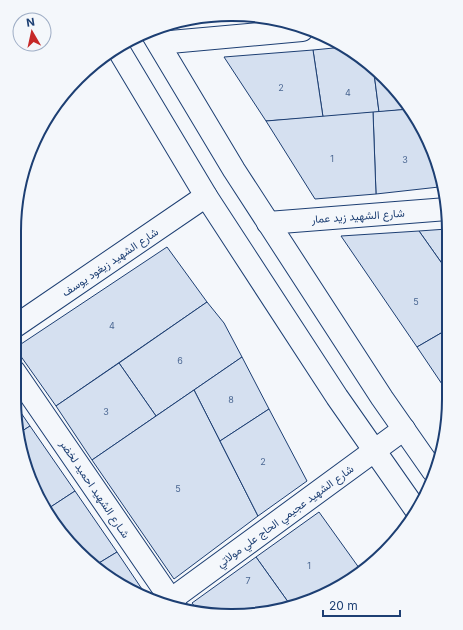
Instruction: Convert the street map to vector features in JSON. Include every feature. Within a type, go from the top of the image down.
[{"type":"main road","points":[[294,30],[155,38],[234,170],[268,223],[378,392],[430,467]]},
{"type":"main road","points":[[120,53],[206,196],[337,397],[413,506]]},
{"type":"main road","name":"شارع الشهيد زيغود يوسف","points":[[21,322],[206,196]]},
{"type":"main road","name":"شارع الشهيد زيد عمار","points":[[268,223],[441,209]]},
{"type":"main road","name":"شـارع الشهيد احميد لخضر","points":[[21,381],[168,599]]},
{"type":"main road","name":"شارع الشهيد عجيمي الحاج علي مولاتي","points":[[175,601],[404,429]]},
{"type":"building","points":[[335,48],[360,64],[370,73],[375,78],[379,112],[323,117],[313,50]]},
{"type":"building","points":[[313,50],[323,117],[266,121],[224,57]]},
{"type":"building","points":[[375,78],[403,110],[379,112]]},
{"type":"building","points":[[403,110],[414,126],[426,151],[437,187],[376,194],[373,112]]},
{"type":"building","points":[[373,112],[376,194],[315,199],[266,121]]},
{"type":"building","points":[[442,229],[442,264],[419,231]]},
{"type":"building","points":[[419,231],[442,264],[442,332],[417,347],[341,236]]},
{"type":"building","points":[[167,247],[207,302],[56,406],[21,356],[21,344]]},
{"type":"building","points":[[207,302],[224,323],[242,357],[156,416],[119,363]]},
{"type":"building","points":[[442,332],[442,384],[417,347]]},
{"type":"building","points":[[242,357],[269,409],[220,441],[194,390]]},
{"type":"building","points":[[119,363],[156,416],[92,460],[56,406]]},
{"type":"building","points":[[194,390],[258,516],[174,579],[92,460]]},
{"type":"building","points":[[269,409],[307,481],[258,516],[220,441]]},
{"type":"building","points":[[21,413],[30,426],[24,430]]},
{"type":"building","points":[[30,426],[75,491],[51,507],[32,466],[24,430]]},
{"type":"building","points":[[75,491],[117,552],[99,563],[64,527],[51,507]]},
{"type":"building","points":[[319,512],[358,567],[325,587],[288,601],[256,557]]},
{"type":"building","points":[[117,552],[142,589],[126,581],[99,563]]},
{"type":"building","points":[[256,557],[288,601],[245,609],[218,609],[194,606],[192,603]]}]
